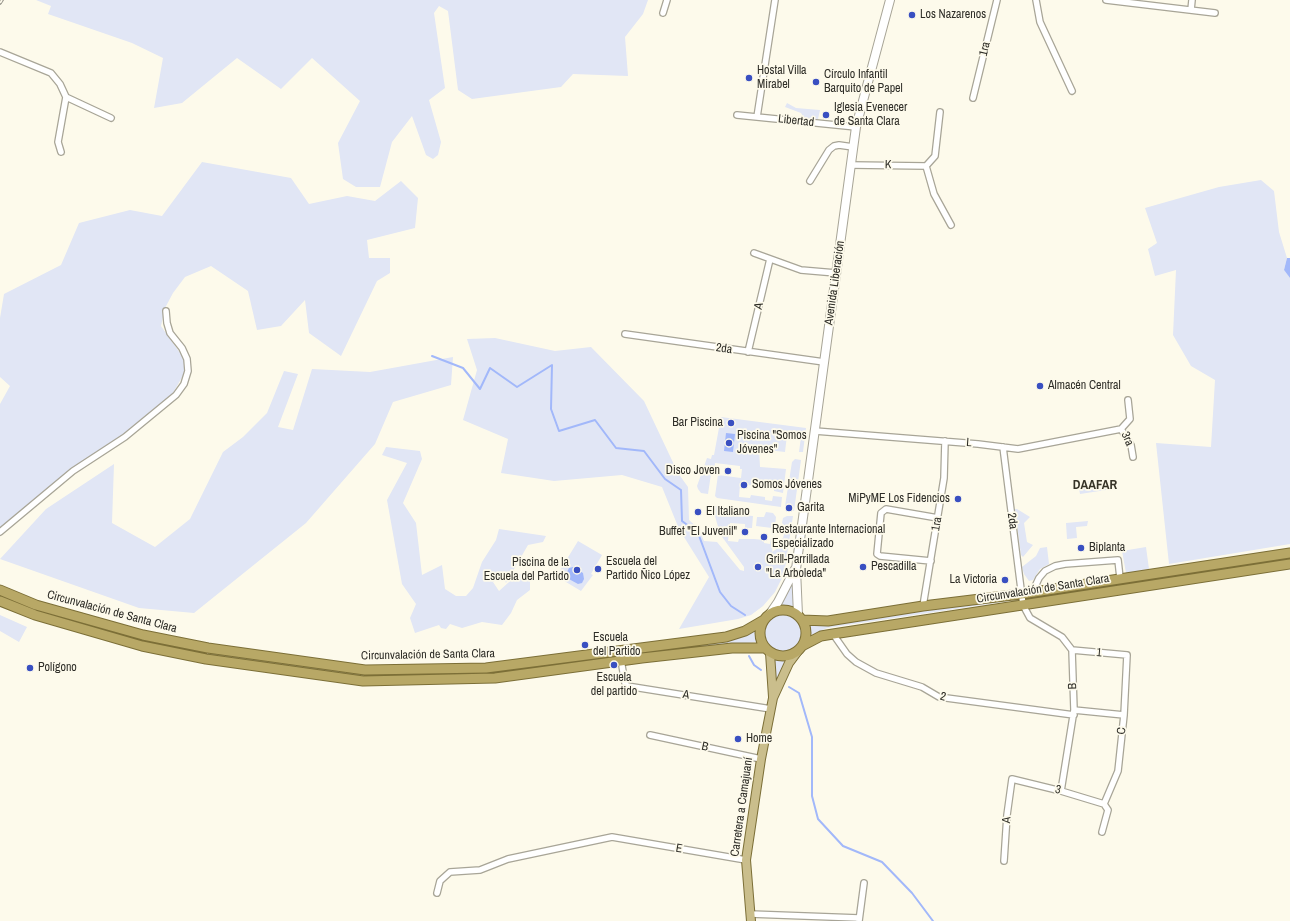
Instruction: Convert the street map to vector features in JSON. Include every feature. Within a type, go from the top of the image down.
[{"type":"highway","name":"Circunvalación de Santa Clara","points":[[800,618],[828,621],[923,606],[1032,593],[1120,578],[1290,553]]},
{"type":"highway","name":"Circunvalación de Santa Clara","points":[[800,649],[821,636],[1023,605],[1107,590],[1290,564]]},
{"type":"highway","name":"Circunvalación de Santa Clara","points":[[0,590],[36,605],[143,634],[208,648],[365,670],[486,668],[726,637],[745,631],[766,617]]},
{"type":"highway","name":"Circunvalación de Santa Clara","points":[[0,602],[35,615],[142,646],[206,659],[363,681],[495,678],[621,660],[732,648],[767,651]]},
{"type":"highway","points":[[783,610],[800,618],[806,633],[800,649],[784,657],[767,651],[759,634],[766,617],[776,611],[783,610]]},
{"type":"main road","name":"Avenida Liberación","points":[[800,618],[796,568],[853,147],[856,127],[890,0]]},
{"type":"main road","name":"Avenida Liberación","points":[[766,617],[778,602],[796,568]]},
{"type":"main road","name":"Carretera a Camajuaní","points":[[750,918],[746,860],[760,759],[773,698],[789,663],[800,649]]},
{"type":"main road","name":"Carretera a Camajuaní","points":[[767,651],[773,698]]},
{"type":"street","points":[[662,13],[667,0]]},
{"type":"street","points":[[757,117],[775,0]]},
{"type":"street","name":"1ra","points":[[972,98],[997,0]]},
{"type":"street","points":[[1036,0],[1040,22],[1072,90]]},
{"type":"street","points":[[1106,0],[1153,3],[1215,13]]},
{"type":"street","points":[[1191,10],[1192,0]]},
{"type":"street","points":[[0,52],[52,73],[60,84],[66,97],[58,142],[61,152]]},
{"type":"street","points":[[66,97],[111,118]]},
{"type":"street","points":[[940,112],[935,156],[926,166],[934,194],[951,225]]},
{"type":"street","name":"Libertad","points":[[737,115],[856,127]]},
{"type":"street","points":[[810,181],[828,150],[839,144],[853,147]]},
{"type":"street","name":"K","points":[[851,165],[926,166]]},
{"type":"street","points":[[754,254],[800,270],[836,273]]},
{"type":"street","name":"A","points":[[748,352],[770,259]]},
{"type":"street","points":[[0,532],[73,471],[125,437],[176,395],[184,384],[188,371],[187,359],[182,348],[170,333],[166,311]]},
{"type":"street","name":"2da","points":[[625,334],[824,362]]},
{"type":"street","name":"3ra","points":[[1128,400],[1130,419],[1121,429],[1131,445],[1133,457]]},
{"type":"street","name":"L","points":[[815,431],[946,441],[1018,449],[1121,429]]},
{"type":"street","name":"1ra","points":[[923,606],[944,478],[946,441]]},
{"type":"street","name":"2da","points":[[1003,447],[1023,605]]},
{"type":"street","points":[[931,561],[880,556],[877,554],[881,513],[886,509],[938,518]]},
{"type":"street","points":[[1032,593],[1039,578],[1045,571],[1055,566],[1065,564],[1118,560],[1120,578]]},
{"type":"street","points":[[1023,605],[1030,618],[1062,637],[1072,650]]},
{"type":"street","name":"2","points":[[833,634],[847,654],[856,662],[876,673],[922,687],[939,697],[1074,713],[1124,715]]},
{"type":"street","name":"1","points":[[1072,650],[1127,655]]},
{"type":"street","name":"B","points":[[1061,790],[1074,713],[1072,650]]},
{"type":"street","name":"C","points":[[1104,804],[1118,771],[1124,715],[1127,655]]},
{"type":"street","name":"A","points":[[621,660],[625,683],[627,686],[771,708]]},
{"type":"street","name":"B","points":[[650,735],[760,759]]},
{"type":"street","name":"A","points":[[1004,861],[1007,815],[1012,779]]},
{"type":"street","name":"3","points":[[1012,779],[1061,790],[1104,804]]},
{"type":"street","points":[[1102,832],[1108,810],[1104,804]]},
{"type":"street","name":"E","points":[[437,893],[440,881],[450,872],[480,870],[508,859],[612,837],[746,860]]},
{"type":"street","points":[[750,918],[859,920],[864,883]]},
{"type":"shaded area","points":[[36,0],[648,0],[643,14],[625,37],[628,76],[573,74],[561,87],[472,99],[458,90],[448,11],[439,6],[434,13],[445,88],[429,100],[441,142],[438,155],[433,159],[426,155],[412,116],[392,142],[380,187],[356,187],[343,179],[338,143],[360,101],[312,58],[281,89],[237,58],[182,103],[154,108],[163,58],[132,43],[48,14],[51,6]]},
{"type":"shaded area","points":[[787,103],[796,108],[820,110],[818,119],[804,118],[801,113],[785,107]]},
{"type":"shaded area","points":[[202,162],[291,178],[309,204],[347,196],[375,201],[401,181],[418,198],[415,228],[367,240],[369,258],[390,258],[390,273],[377,281],[341,356],[309,333],[305,300],[281,326],[257,330],[248,291],[211,266],[185,277],[173,293],[165,308],[161,326],[185,360],[185,372],[173,393],[165,402],[0,529],[0,404],[10,386],[0,377],[0,318],[4,294],[61,265],[79,223],[130,210],[162,216]]},
{"type":"shaded area","points":[[1261,180],[1274,191],[1279,232],[1287,258],[1284,270],[1290,278],[1290,544],[1169,564],[1156,443],[1211,447],[1215,380],[1191,366],[1173,335],[1176,270],[1155,276],[1148,249],[1157,243],[1145,208],[1219,187]]},
{"type":"shaded area","points":[[495,338],[555,351],[591,347],[644,401],[678,473],[688,487],[689,520],[699,529],[704,541],[717,542],[740,570],[744,571],[744,567],[720,534],[715,516],[715,506],[739,509],[741,515],[753,516],[752,528],[745,528],[745,524],[730,523],[728,541],[738,542],[739,539],[754,539],[764,540],[764,543],[770,544],[771,538],[774,539],[772,552],[778,548],[779,541],[783,538],[786,527],[782,523],[783,518],[793,516],[784,574],[775,592],[763,606],[751,615],[738,619],[679,629],[709,577],[679,529],[662,487],[622,475],[554,481],[501,473],[508,439],[463,420],[477,370],[467,339]]},
{"type":"shaded area","points":[[453,357],[451,385],[393,402],[375,444],[306,523],[194,613],[139,608],[0,559],[46,509],[114,464],[112,523],[155,547],[190,519],[223,452],[243,437],[267,413],[284,371],[298,374],[278,427],[293,430],[312,369],[370,372]]},
{"type":"shaded area","points":[[721,417],[806,428],[803,452],[799,452],[801,437],[797,436],[798,431],[793,430],[792,436],[787,435],[785,452],[759,449],[760,467],[786,469],[783,493],[774,491],[774,488],[765,487],[764,489],[756,488],[756,486],[740,484],[739,497],[750,498],[751,495],[765,497],[765,500],[772,501],[773,496],[782,497],[781,507],[717,498],[715,496],[718,475],[741,478],[742,469],[740,469],[740,466],[715,463],[714,474],[711,474],[708,494],[701,493],[698,489],[697,486],[707,458],[711,459],[712,455],[714,455]]},
{"type":"shaded area","points":[[386,447],[420,451],[422,459],[403,503],[416,523],[422,575],[442,565],[445,589],[456,596],[466,596],[473,588],[482,562],[496,540],[499,529],[546,536],[543,542],[528,545],[506,583],[502,576],[493,582],[499,591],[518,574],[535,573],[530,580],[530,590],[517,600],[511,613],[502,625],[482,622],[462,628],[450,624],[446,629],[441,628],[439,625],[415,633],[410,618],[416,604],[402,584],[387,500],[407,463],[382,455]]},
{"type":"shaded area","points":[[795,459],[801,460],[794,511],[785,506],[792,462]]},
{"type":"shaded area","points":[[1105,479],[1106,490],[1080,494],[1078,483]]},
{"type":"shaded area","points":[[1015,509],[1030,517],[1024,523],[1027,542],[1033,545],[1023,557],[1021,555]]},
{"type":"shaded area","points":[[766,512],[773,513],[776,517],[774,535],[771,534],[772,528],[756,526],[757,517],[764,517]]},
{"type":"shaded area","points":[[1088,521],[1087,526],[1076,527],[1077,538],[1067,539],[1066,523]]},
{"type":"shaded area","name":"Piscina de la Escuela del Partido","points":[[578,541],[602,555],[591,574],[593,575],[581,591],[561,579],[559,572]]},
{"type":"shaded area","points":[[1047,547],[1049,564],[1040,569],[1033,580],[1029,581],[1024,574],[1022,567],[1036,556],[1040,548]]},
{"type":"shaded area","points":[[1146,547],[1149,569],[1126,573],[1122,551]]},
{"type":"shaded area","points":[[1290,556],[1290,559],[1037,596]]},
{"type":"shaded area","points":[[794,579],[796,607],[780,605]]},
{"type":"shaded area","points":[[1009,599],[1009,601],[827,628],[811,635],[810,623],[827,625]]},
{"type":"shaded area","points":[[779,614],[787,614],[794,617],[799,622],[802,633],[799,644],[794,649],[787,652],[779,652],[772,649],[767,644],[764,637],[764,629],[767,622],[772,617]]},
{"type":"shaded area","points":[[0,615],[27,627],[19,642],[0,631]]},
{"type":"shaded area","points":[[755,631],[756,642],[656,652],[656,649],[726,640]]},
{"type":"shaded area","points":[[773,659],[787,661],[775,685]]},
{"type":"water","points":[[1287,258],[1290,258],[1290,278],[1284,270]]},
{"type":"water","points":[[726,433],[735,434],[733,452],[724,451]]},
{"type":"water","points":[[573,567],[583,573],[584,579],[582,583],[578,584],[567,578],[566,574],[569,568]]},
{"type":"waterway","points":[[432,356],[463,368],[480,389],[490,368],[517,387],[552,365],[551,409],[559,431],[595,420],[616,448],[644,451],[665,479],[681,490],[682,521],[698,533],[720,592],[731,606],[745,615]]},
{"type":"waterway","points":[[749,656],[754,665],[761,670]]},
{"type":"waterway","points":[[789,687],[799,693],[812,737],[812,796],[818,819],[843,846],[882,862],[912,893],[933,921]]},
{"type":"place","name":"Los Nazarenos","points":[[912,15]]},
{"type":"place","name":"Hostal Villa Mirabel","points":[[749,78]]},
{"type":"place","name":"Círculo Infantil Barquito de Papel","points":[[816,82]]},
{"type":"place","name":"Iglesia Evenecer de Santa Clara","points":[[826,115]]},
{"type":"place","name":"Almacén Central","points":[[1040,386]]},
{"type":"place","name":"Bar Piscina","points":[[731,423]]},
{"type":"place","name":"Piscina \"Somos Jóvenes\"","points":[[729,443]]},
{"type":"place","name":"Disco Joven","points":[[728,471]]},
{"type":"place","name":"Somos Jóvenes","points":[[744,485]]},
{"type":"place","name":"MiPyME Los Fidencios","points":[[958,499]]},
{"type":"place","name":"Garita","points":[[789,508]]},
{"type":"place","name":"El Italiano","points":[[698,512]]},
{"type":"place","name":"Buffet \"El Juvenil\"","points":[[745,532]]},
{"type":"place","name":"Restaurante Internacional Especializado","points":[[764,537]]},
{"type":"place","name":"Biplanta","points":[[1081,548]]},
{"type":"place","name":"Grill-Parrillada \"La Arboleda\"","points":[[758,567]]},
{"type":"place","name":"Pescadilla","points":[[863,567]]},
{"type":"place","name":"Escuela del Partido Ñico López","points":[[598,569]]},
{"type":"place","name":"Piscina de la Escuela del Partido","points":[[577,570]]},
{"type":"place","name":"La Victoria","points":[[1005,580]]},
{"type":"place","name":"Escuela del Partido","points":[[585,645]]},
{"type":"place","name":"Escuela del partido","points":[[614,665]]},
{"type":"place","name":"Polígono","points":[[30,668]]},
{"type":"place","name":"Home","points":[[738,739]]},
{"type":"district","name":"DAAFAR","points":[[1095,486]]}]
